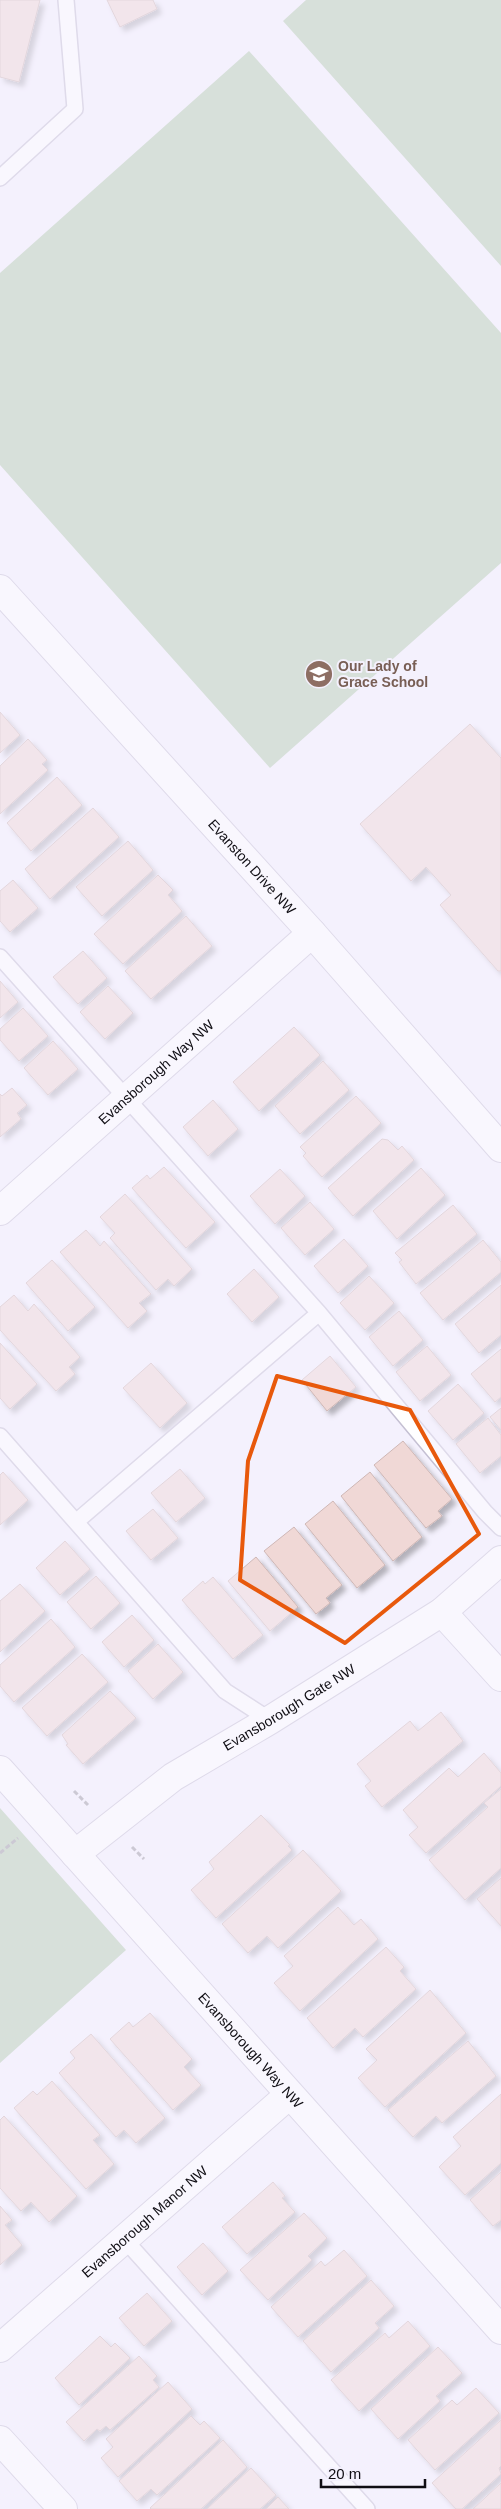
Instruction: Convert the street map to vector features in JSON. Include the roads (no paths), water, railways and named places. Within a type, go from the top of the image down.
[{"type":"street","name":"Evanston Drive NW","points":[[0,589],[312,933],[501,1148]]},
{"type":"street","name":"Evansborough Way NW","points":[[0,1212],[312,933]]},
{"type":"street","name":"Evansborough Gate NW","points":[[75,1854],[173,1776],[270,1720],[442,1612],[501,1560]]},
{"type":"street","points":[[442,1612],[501,1678]]},
{"type":"street","name":"Evansborough Way NW","points":[[0,1770],[501,2330]]},
{"type":"street","name":"Evansborough Manor NW","points":[[0,2348],[289,2095]]},
{"type":"street","points":[[0,2440],[63,2509]]},
{"type":"lane","points":[[0,178],[75,109],[66,0]]},
{"type":"lane","points":[[0,957],[319,1314],[484,1512],[501,1528]]},
{"type":"lane","points":[[77,1521],[319,1314]]},
{"type":"lane","points":[[0,1436],[225,1691],[270,1720]]},
{"type":"lane","points":[[124,2239],[367,2509]]},
{"type":"place","name":"Our Lady of Grace School","points":[[319,674]]}]
